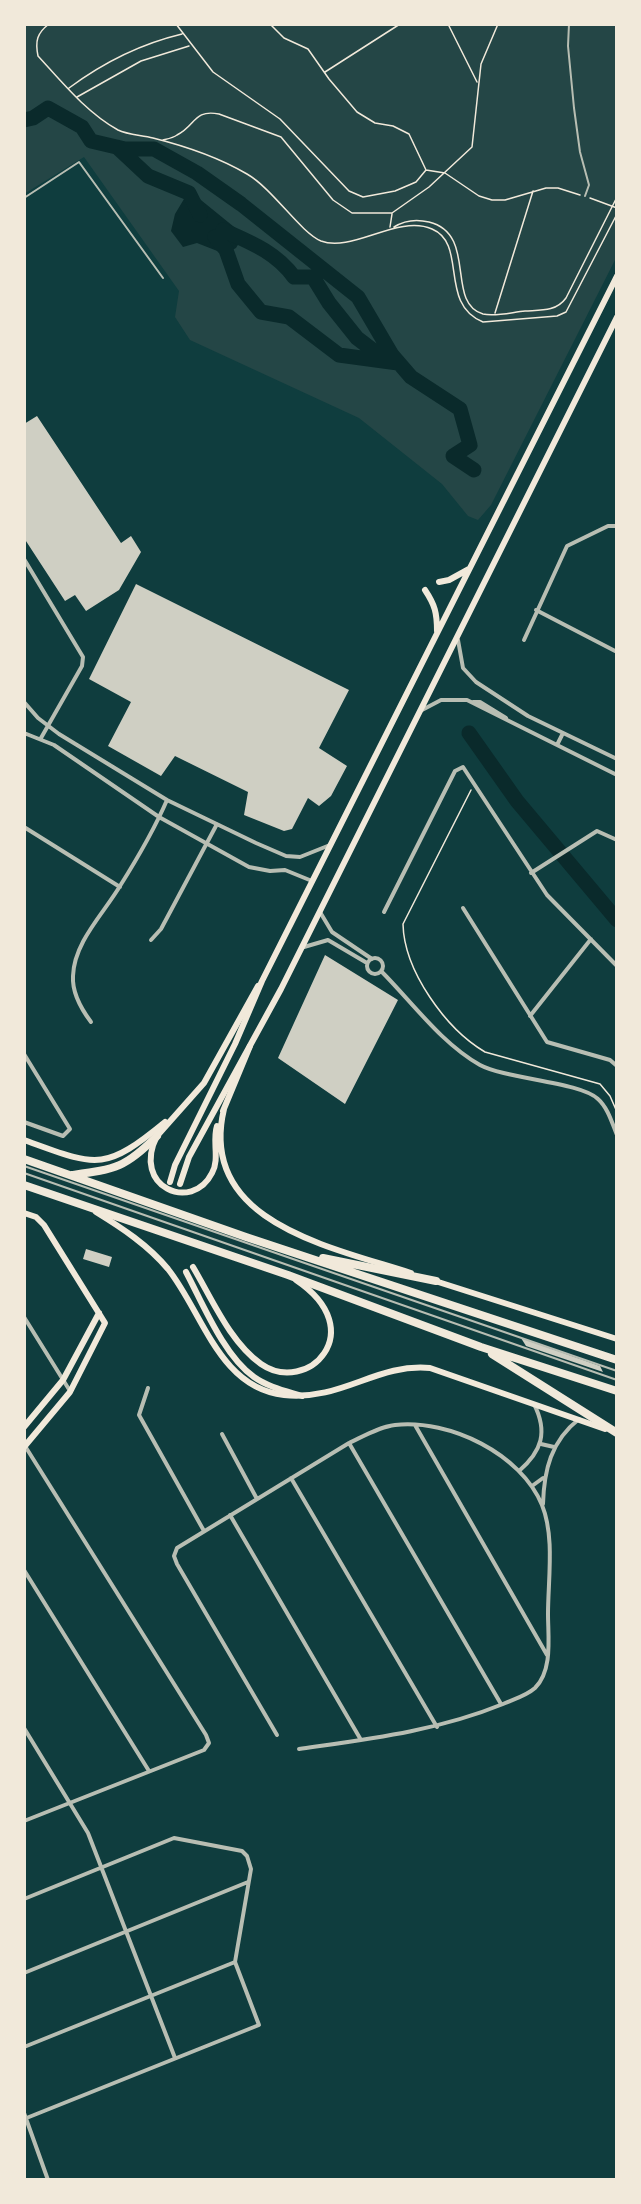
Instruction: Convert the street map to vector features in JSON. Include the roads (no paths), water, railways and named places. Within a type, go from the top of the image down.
[{"type":"highway","points":[[70,1175],[100,1172],[123,1165],[157,1136]]},
{"type":"highway","points":[[24,1159],[617,1360]]},
{"type":"highway","points":[[24,1185],[288,1275],[481,1347],[617,1391]]},
{"type":"highway","points":[[293,1252],[436,1281]]},
{"type":"highway","points":[[481,1347],[617,1433]]},
{"type":"main road","points":[[170,1182],[175,1165],[235,1044],[262,981],[617,276]]},
{"type":"main road","points":[[180,1184],[189,1157],[300,948],[617,317]]},
{"type":"main road","points":[[439,582],[450,580],[470,569]]},
{"type":"main road","points":[[425,590],[434,603],[437,614],[437,634]]},
{"type":"main road","points":[[251,1043],[250,1052],[214,1137],[214,1170],[206,1182],[195,1190],[173,1191],[156,1179],[149,1159],[157,1136],[186,1105],[212,1070],[248,999],[262,981]]},
{"type":"main road","points":[[24,1140],[75,1158],[110,1159],[129,1151],[186,1105]]},
{"type":"main road","points":[[224,1109],[219,1134],[223,1162],[236,1190],[253,1208],[300,1235],[617,1340]]},
{"type":"main road","points":[[88,1207],[122,1228],[156,1256],[178,1283],[221,1354],[246,1383],[271,1393],[302,1396],[342,1390],[388,1371],[414,1366],[447,1372],[617,1433]]},
{"type":"main road","points":[[24,1213],[32,1215],[47,1230],[105,1323],[70,1392],[24,1446]]},
{"type":"main road","points":[[193,1267],[245,1349],[262,1365],[283,1373],[294,1372],[314,1363],[330,1345],[332,1335],[331,1323],[322,1302],[311,1290],[288,1275]]},
{"type":"main road","points":[[186,1272],[234,1357],[253,1377],[266,1384],[302,1396]]},
{"type":"main road","points":[[24,1427],[63,1380],[99,1313]]},
{"type":"street","points":[[524,640],[567,546],[608,526],[617,526]]},
{"type":"street","points":[[24,559],[83,657],[82,666],[41,738]]},
{"type":"street","points":[[537,610],[617,652]]},
{"type":"street","points":[[457,633],[461,660],[468,674],[528,716],[617,759]]},
{"type":"street","points":[[417,714],[429,704],[441,700],[454,698],[480,702],[506,719],[617,775]]},
{"type":"street","points":[[24,702],[49,726],[167,800],[286,856],[307,856],[331,844]]},
{"type":"street","points":[[24,733],[41,738],[159,817],[249,867],[270,871],[285,870],[312,881]]},
{"type":"street","points":[[557,745],[563,733]]},
{"type":"street","points":[[384,912],[455,771],[463,767],[547,895],[617,966]]},
{"type":"street","points":[[92,1022],[84,1013],[73,975],[83,944],[120,887],[167,800]]},
{"type":"street","points":[[151,940],[160,929],[208,845],[217,824]]},
{"type":"street","points":[[24,827],[120,887]]},
{"type":"street","points":[[531,873],[597,831],[617,840]]},
{"type":"street","points":[[463,908],[547,1042],[610,1060],[617,1066]]},
{"type":"street","points":[[319,910],[332,932],[372,959],[381,961],[381,971],[434,1028],[471,1059],[499,1071],[591,1093],[606,1110],[617,1135]]},
{"type":"street","points":[[328,940],[332,932]]},
{"type":"street","points":[[530,1016],[591,939]]},
{"type":"street","points":[[300,948],[328,940],[367,963],[370,973],[381,971]]},
{"type":"street","points":[[609,958],[617,958]]},
{"type":"street","points":[[367,963],[372,959]]},
{"type":"street","points":[[24,1054],[70,1129],[63,1136],[24,1122]]},
{"type":"street","points":[[24,1317],[70,1392]]},
{"type":"street","points":[[148,1388],[139,1415],[204,1531]]},
{"type":"street","points":[[519,1472],[541,1444],[542,1423],[534,1403]]},
{"type":"street","points":[[299,1749],[437,1727],[470,1718],[525,1695],[536,1687],[544,1677],[548,1656],[548,1531],[543,1506],[543,1478],[559,1437],[580,1418]]},
{"type":"street","points":[[277,1735],[177,1564],[174,1556],[177,1548],[349,1443],[375,1430],[394,1425],[415,1424],[454,1433],[490,1448],[532,1486],[543,1506]]},
{"type":"street","points":[[415,1424],[548,1656]]},
{"type":"street","points":[[222,1434],[257,1498]]},
{"type":"street","points":[[349,1443],[501,1704]]},
{"type":"street","points":[[541,1444],[554,1447]]},
{"type":"street","points":[[24,1446],[209,1743],[204,1750],[24,1821]]},
{"type":"street","points":[[291,1478],[437,1727]]},
{"type":"street","points":[[532,1486],[543,1478]]},
{"type":"street","points":[[230,1515],[361,1740]]},
{"type":"street","points":[[24,1570],[149,1771]]},
{"type":"street","points":[[24,1728],[88,1833],[176,2058]]},
{"type":"street","points":[[24,1899],[174,1838],[242,1851],[248,1856],[250,1864],[235,1962],[259,2025],[25,2119]]},
{"type":"street","points":[[24,1972],[248,1882]]},
{"type":"street","points":[[24,2047],[235,1962]]},
{"type":"street","points":[[24,2113],[48,2177]]},
{"type":"lane","points":[[569,24],[568,46],[574,108],[580,152],[589,185],[585,196]]},
{"type":"lane","points":[[24,198],[79,162],[163,278]]},
{"type":"lane","points":[[24,1166],[617,1371]]},
{"type":"lane","points":[[24,1173],[617,1380]]},
{"type":"waterway","points":[[24,120],[33,118],[48,108],[82,127],[91,141],[125,149],[154,149],[197,173],[241,204],[358,297],[392,355],[411,377],[460,409],[470,445],[453,456],[474,470]]},
{"type":"waterway","points":[[117,147],[148,176],[189,193],[200,215]]},
{"type":"waterway","points":[[223,230],[271,254],[294,277],[313,277],[329,303],[357,338],[387,361]]},
{"type":"waterway","points":[[215,237],[226,250],[238,284],[261,312],[289,317],[339,355],[398,363]]},
{"type":"waterway","points":[[469,733],[517,801],[617,920]]}]
